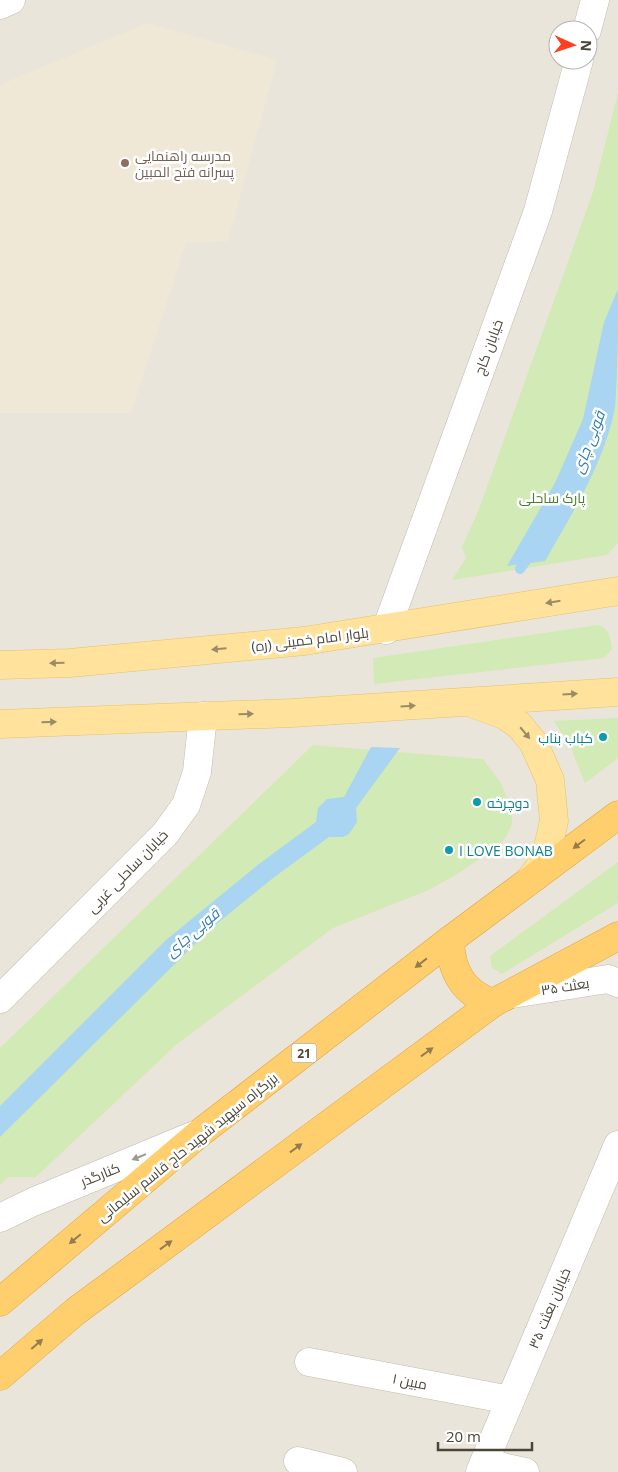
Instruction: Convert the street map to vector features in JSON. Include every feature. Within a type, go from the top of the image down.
[{"type":"highway","name":"بزرگراه سپهبد شهید حاج قاسم سلیمانی","points":[[0,1302],[201,1132],[450,940],[618,815]]},
{"type":"highway","points":[[0,1376],[76,1311],[502,999],[618,936]]},
{"type":"highway","points":[[450,940],[450,959],[457,976],[468,991],[502,999]]},
{"type":"main road","name":"بلوار امام خمینی (ره)","points":[[0,665],[90,661],[304,641],[386,630],[618,591]]},
{"type":"main road","points":[[590,596],[610,605],[618,612]]},
{"type":"main road","points":[[0,724],[203,716],[468,702],[612,688]]},
{"type":"main road","points":[[468,702],[504,715],[519,725],[533,742],[550,780],[554,821],[545,860],[528,882]]},
{"type":"street","points":[[0,5],[11,0]]},
{"type":"street","points":[[590,20],[595,0]]},
{"type":"street","name":"خیابان کاج","points":[[386,630],[538,211],[576,70]]},
{"type":"street","name":"خیابان ساحلی غربی","points":[[0,999],[166,834],[186,805],[197,772],[203,716]]},
{"type":"street","name":"بعثت ۳۵","points":[[502,999],[608,979],[618,983]]},
{"type":"street","name":"کنارگذر","points":[[0,1218],[32,1202],[201,1132]]},
{"type":"street","name":"خیابان بعثت ۳۵","points":[[482,1467],[618,1145]]},
{"type":"street","name":"مبین ۱","points":[[309,1362],[510,1400]]},
{"type":"street","points":[[298,1461],[343,1472]]},
{"type":"street","points":[[482,1467],[525,1472]]},
{"type":"shaded area","points":[[0,0],[618,0],[618,1472],[0,1472]]},
{"type":"shaded area","name":"مدرسه راهنمایی پسرانه فتح المبین","points":[[147,23],[277,60],[228,241],[186,243],[131,413],[0,413],[0,85]]},
{"type":"green space","name":"پارک ساحلی","points":[[618,93],[618,543],[607,555],[452,580],[466,558],[462,547],[479,509],[593,192]]},
{"type":"green space","points":[[598,625],[607,631],[611,641],[612,649],[604,658],[374,684],[373,658]]},
{"type":"green space","points":[[618,718],[618,758],[585,783],[570,746],[554,721]]},
{"type":"green space","points":[[313,745],[483,759],[501,783],[512,811],[512,824],[506,837],[498,846],[459,873],[429,890],[333,928],[177,1044],[36,1177],[9,1177],[0,1185],[0,1048]]},
{"type":"green space","points":[[618,862],[618,903],[502,974],[492,968],[490,956]]},
{"type":"water","name":"قوبی چای","points":[[618,289],[615,408],[603,449],[586,488],[545,561],[507,566],[555,483],[583,419],[604,322]]},
{"type":"water","name":"قوبی چای","points":[[371,747],[400,748],[356,808],[357,822],[349,834],[343,837],[329,837],[273,878],[208,931],[0,1137],[0,1106],[166,940],[259,864],[316,822],[318,808],[327,799],[344,797]]},
{"type":"waterway","name":"قوبی چای","points":[[520,569],[531,554]]},
{"type":"place","name":"مدرسه راهنمایی پسرانه فتح المبین","points":[[125,163]]},
{"type":"place","name":"کباب بناب","points":[[603,737]]},
{"type":"place","name":"دوچرخه","points":[[477,802]]},
{"type":"place","name":"I LOVE BONAB","points":[[449,850]]}]
